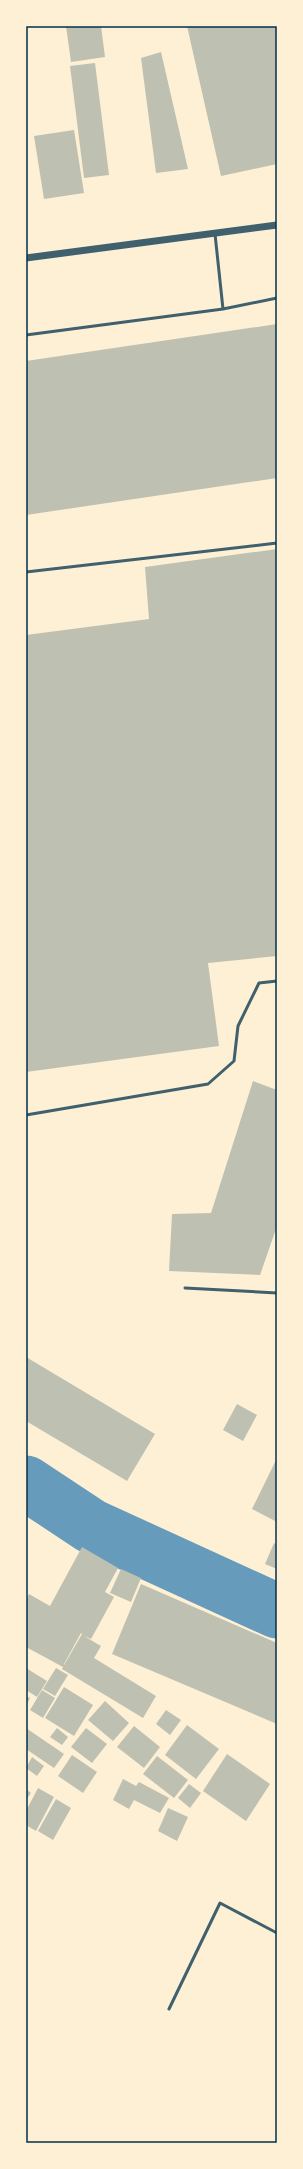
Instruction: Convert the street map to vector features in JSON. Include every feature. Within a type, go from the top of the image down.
[{"type":"street","points":[[26,258],[277,225]]},
{"type":"lane","points":[[215,234],[223,309]]},
{"type":"lane","points":[[26,335],[223,309],[277,298]]},
{"type":"lane","points":[[26,572],[277,543]]},
{"type":"lane","points":[[26,1115],[208,1084],[234,1061],[238,1026],[260,983],[277,981]]},
{"type":"lane","points":[[185,1288],[277,1293]]},
{"type":"lane","points":[[170,2009],[220,1903],[277,1933]]},
{"type":"building","points":[[66,26],[101,26],[105,57],[71,62]]},
{"type":"building","points":[[187,26],[277,26],[277,164],[221,176]]},
{"type":"building","points":[[161,52],[188,169],[156,173],[141,58]]},
{"type":"building","points":[[95,63],[109,175],[84,178],[70,66]]},
{"type":"building","points":[[74,130],[84,193],[44,199],[34,136]]},
{"type":"building","points":[[277,324],[277,478],[26,515],[26,361]]},
{"type":"building","points":[[277,549],[277,956],[208,963],[219,1046],[26,1072],[26,635],[149,619],[145,567]]},
{"type":"building","points":[[253,1081],[277,1090],[277,1226],[260,1275],[169,1271],[172,1214],[211,1213]]},
{"type":"building","points":[[26,1357],[155,1434],[127,1481],[26,1421]]},
{"type":"building","points":[[237,1404],[257,1415],[243,1441],[223,1430]]},
{"type":"building","points":[[277,1458],[277,1522],[252,1509]]},
{"type":"building","points":[[274,1543],[277,1545],[277,1569],[265,1564]]},
{"type":"building","points":[[82,1547],[118,1568],[105,1592],[114,1597],[91,1639],[84,1636],[101,1646],[94,1658],[156,1696],[143,1718],[62,1669],[63,1667],[26,1647],[26,1600],[29,1594],[50,1606]],"holes":[[[81,1633],[82,1634],[64,1665]]]},
{"type":"building","points":[[121,1569],[141,1578],[131,1602],[110,1593]]},
{"type":"building","points":[[141,1584],[277,1643],[277,1724],[112,1654]]},
{"type":"building","points":[[26,1668],[47,1681],[37,1697],[26,1690]]},
{"type":"building","points":[[56,1668],[68,1675],[55,1696],[43,1689]]},
{"type":"building","points":[[64,1687],[93,1705],[74,1736],[45,1718]]},
{"type":"building","points":[[42,1690],[55,1698],[43,1718],[30,1710]]},
{"type":"building","points":[[26,1696],[30,1698],[26,1706]]},
{"type":"building","points":[[105,1701],[129,1723],[113,1741],[88,1720]]},
{"type":"building","points":[[166,1710],[181,1720],[170,1735],[156,1724]]},
{"type":"building","points":[[187,1725],[219,1749],[196,1779],[165,1755]]},
{"type":"building","points":[[134,1726],[160,1747],[144,1768],[117,1747]]},
{"type":"building","points":[[26,1728],[64,1754],[54,1768],[26,1749]]},
{"type":"building","points":[[57,1728],[68,1737],[62,1745],[50,1737]]},
{"type":"building","points":[[86,1728],[107,1744],[92,1763],[71,1747]]},
{"type":"building","points":[[227,1754],[270,1784],[246,1821],[203,1791]]},
{"type":"building","points":[[72,1755],[97,1772],[83,1793],[58,1776]]},
{"type":"building","points":[[157,1756],[188,1780],[174,1798],[143,1774]]},
{"type":"building","points":[[32,1757],[44,1766],[37,1776],[26,1768]]},
{"type":"building","points":[[123,1779],[136,1786],[139,1782],[169,1798],[160,1813],[134,1800],[129,1809],[113,1800]]},
{"type":"building","points":[[189,1784],[201,1793],[190,1808],[178,1798]]},
{"type":"building","points":[[38,1788],[54,1797],[36,1831],[26,1825],[26,1811]]},
{"type":"building","points":[[26,1789],[31,1793],[26,1800]]},
{"type":"building","points":[[56,1799],[71,1808],[53,1840],[38,1831]]},
{"type":"building","points":[[168,1808],[188,1817],[177,1841],[158,1831]]},
{"type":"waterway","points":[[26,1483],[91,1526],[277,1611]]}]
